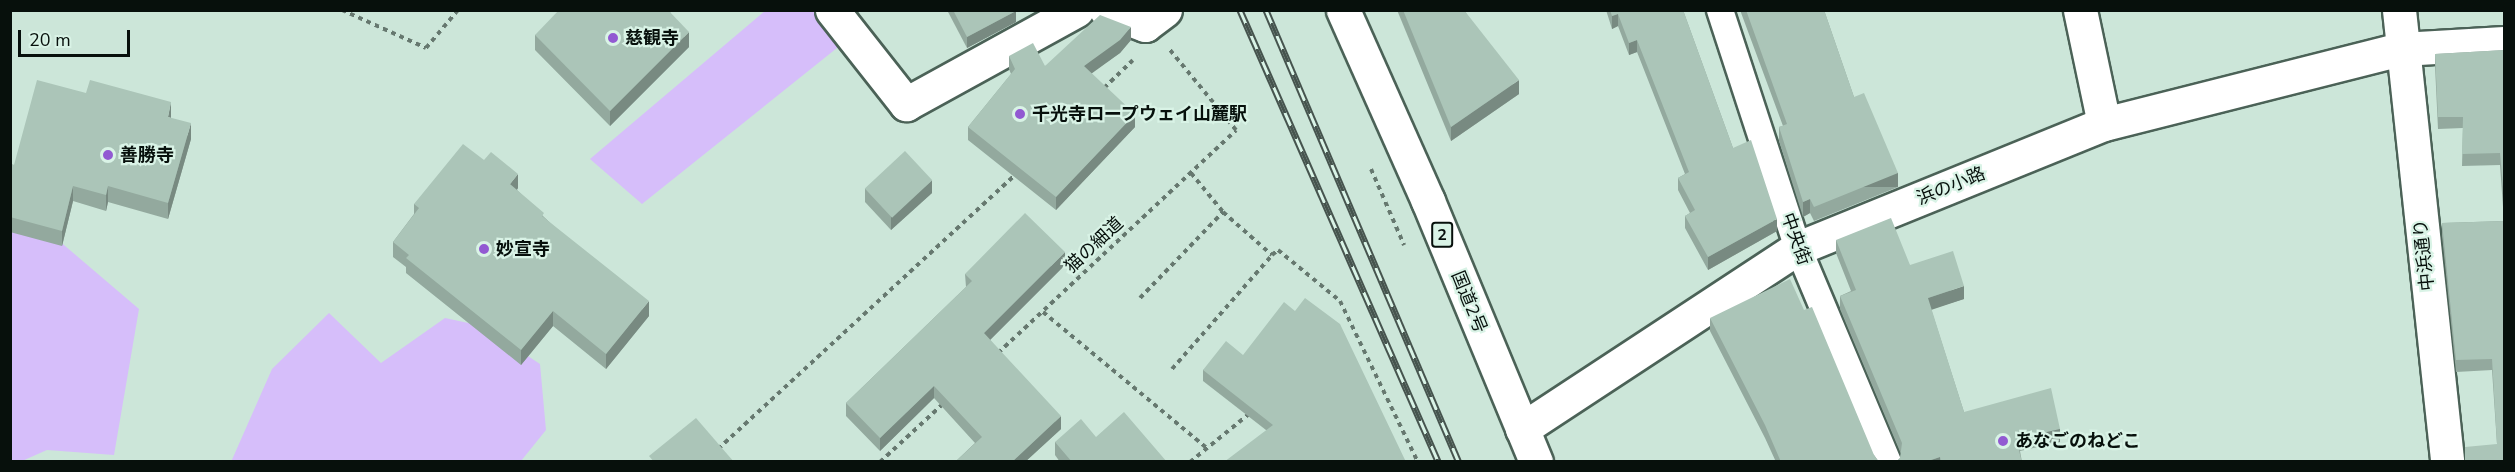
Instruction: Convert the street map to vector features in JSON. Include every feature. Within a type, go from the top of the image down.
[{"type":"main road","points":[[832,10],[906,104],[1077,10]]},
{"type":"main road","points":[[1106,10],[1156,24]]},
{"type":"main road","name":"国道2号","points":[[1343,10],[1428,201],[1536,462]]},
{"type":"main road","points":[[2080,10],[2104,124]]},
{"type":"main road","name":"中浜通り","points":[[2399,10],[2401,50],[2447,462]]},
{"type":"main road","name":"浜の小路","points":[[1522,429],[1798,248],[2104,124],[2401,50],[2505,43]]},
{"type":"street","name":"中央街","points":[[1719,10],[1798,248],[1888,462]]},
{"type":"path","points":[[342,10],[426,48],[458,10]]},
{"type":"path","points":[[1099,93],[1156,24]]},
{"type":"path","name":"猫の細道","points":[[992,359],[1236,130],[1156,24]]},
{"type":"path","points":[[715,452],[1023,168]]},
{"type":"path","points":[[1191,173],[1223,212],[1272,255]]},
{"type":"path","points":[[1140,298],[1223,212]]},
{"type":"path","points":[[1172,369],[1278,250],[1340,301],[1418,462]]},
{"type":"path","points":[[1043,312],[1208,449]]},
{"type":"path","points":[[880,462],[949,398]]},
{"type":"path","points":[[1190,462],[1257,406]]},
{"type":"shaded area","points":[[765,11],[818,11],[842,44],[642,204],[590,159]]},
{"type":"shaded area","points":[[10,199],[139,309],[114,455],[47,450],[22,461],[11,461]]},
{"type":"shaded area","points":[[329,313],[381,363],[445,318],[482,326],[540,364],[546,430],[521,461],[231,462],[272,369]]},
{"type":"building","points":[[559,10],[668,10],[689,32],[610,111],[535,35]]},
{"type":"building","points":[[953,10],[1016,10],[1016,11],[967,37]]},
{"type":"building","points":[[1403,10],[1464,10],[1519,80],[1451,127]]},
{"type":"building","points":[[1610,10],[1683,10],[1733,148],[1751,140],[1777,219],[1708,257],[1685,216],[1695,210],[1678,178],[1689,172],[1637,40],[1629,43],[1618,14],[1612,16]]},
{"type":"building","points":[[1746,10],[1824,10],[1854,97],[1864,93],[1898,173],[1814,207],[1810,199],[1803,202],[1779,127],[1787,124]]},
{"type":"building","points":[[1100,15],[1131,27],[1120,40],[1084,66],[1135,114],[1056,197],[968,127],[1015,69],[1009,56],[1033,43],[1045,66]]},
{"type":"building","points":[[2505,50],[2505,210],[2500,153],[2462,154],[2463,117],[2438,117],[2435,54]]},
{"type":"building","points":[[37,80],[86,93],[90,80],[171,102],[168,117],[191,123],[168,203],[108,186],[106,195],[73,186],[62,231],[10,217],[10,164],[14,165]]},
{"type":"building","points":[[463,144],[484,160],[491,152],[518,174],[510,184],[544,213],[542,216],[649,301],[606,354],[553,311],[521,350],[406,258],[409,255],[393,242],[419,208],[414,204]]},
{"type":"building","points":[[905,151],[932,180],[892,218],[865,189]]},
{"type":"building","points":[[1025,213],[1065,252],[984,333],[1061,416],[1012,462],[955,462],[982,437],[934,386],[880,438],[846,403],[972,281],[965,274]]},
{"type":"building","points":[[1891,218],[1910,265],[1953,251],[1964,286],[1928,298],[1964,412],[2051,388],[2060,429],[2016,439],[2022,462],[1941,462],[1940,457],[1925,462],[1896,462],[1900,458],[1902,443],[1840,296],[1856,290],[1836,240]]},
{"type":"building","points":[[2505,221],[2505,462],[2465,462],[2465,447],[2497,444],[2492,359],[2456,360],[2442,223]]},
{"type":"building","points":[[1790,279],[1804,310],[1812,307],[1874,455],[1879,462],[1781,462],[1765,425],[1710,318]]},
{"type":"building","points":[[1305,298],[1340,324],[1406,462],[1224,462],[1273,425],[1203,370],[1226,341],[1243,355],[1284,302],[1295,311]]},
{"type":"building","points":[[1124,412],[1167,462],[1072,462],[1055,442],[1081,419],[1096,437]]},
{"type":"building","points":[[696,418],[734,462],[654,462],[649,456]]},
{"type":"railway","points":[[1240,10],[1438,462]]},
{"type":"railway","points":[[1266,10],[1459,462]]},
{"type":"place","name":"慈観寺","points":[[613,38]]},
{"type":"place","name":"千光寺ロープウェイ山麓駅","points":[[1020,114]]},
{"type":"place","name":"善勝寺","points":[[108,155]]},
{"type":"place","name":"妙宣寺","points":[[484,249]]},
{"type":"place","name":"あなごのねどこ","points":[[2003,441]]}]
